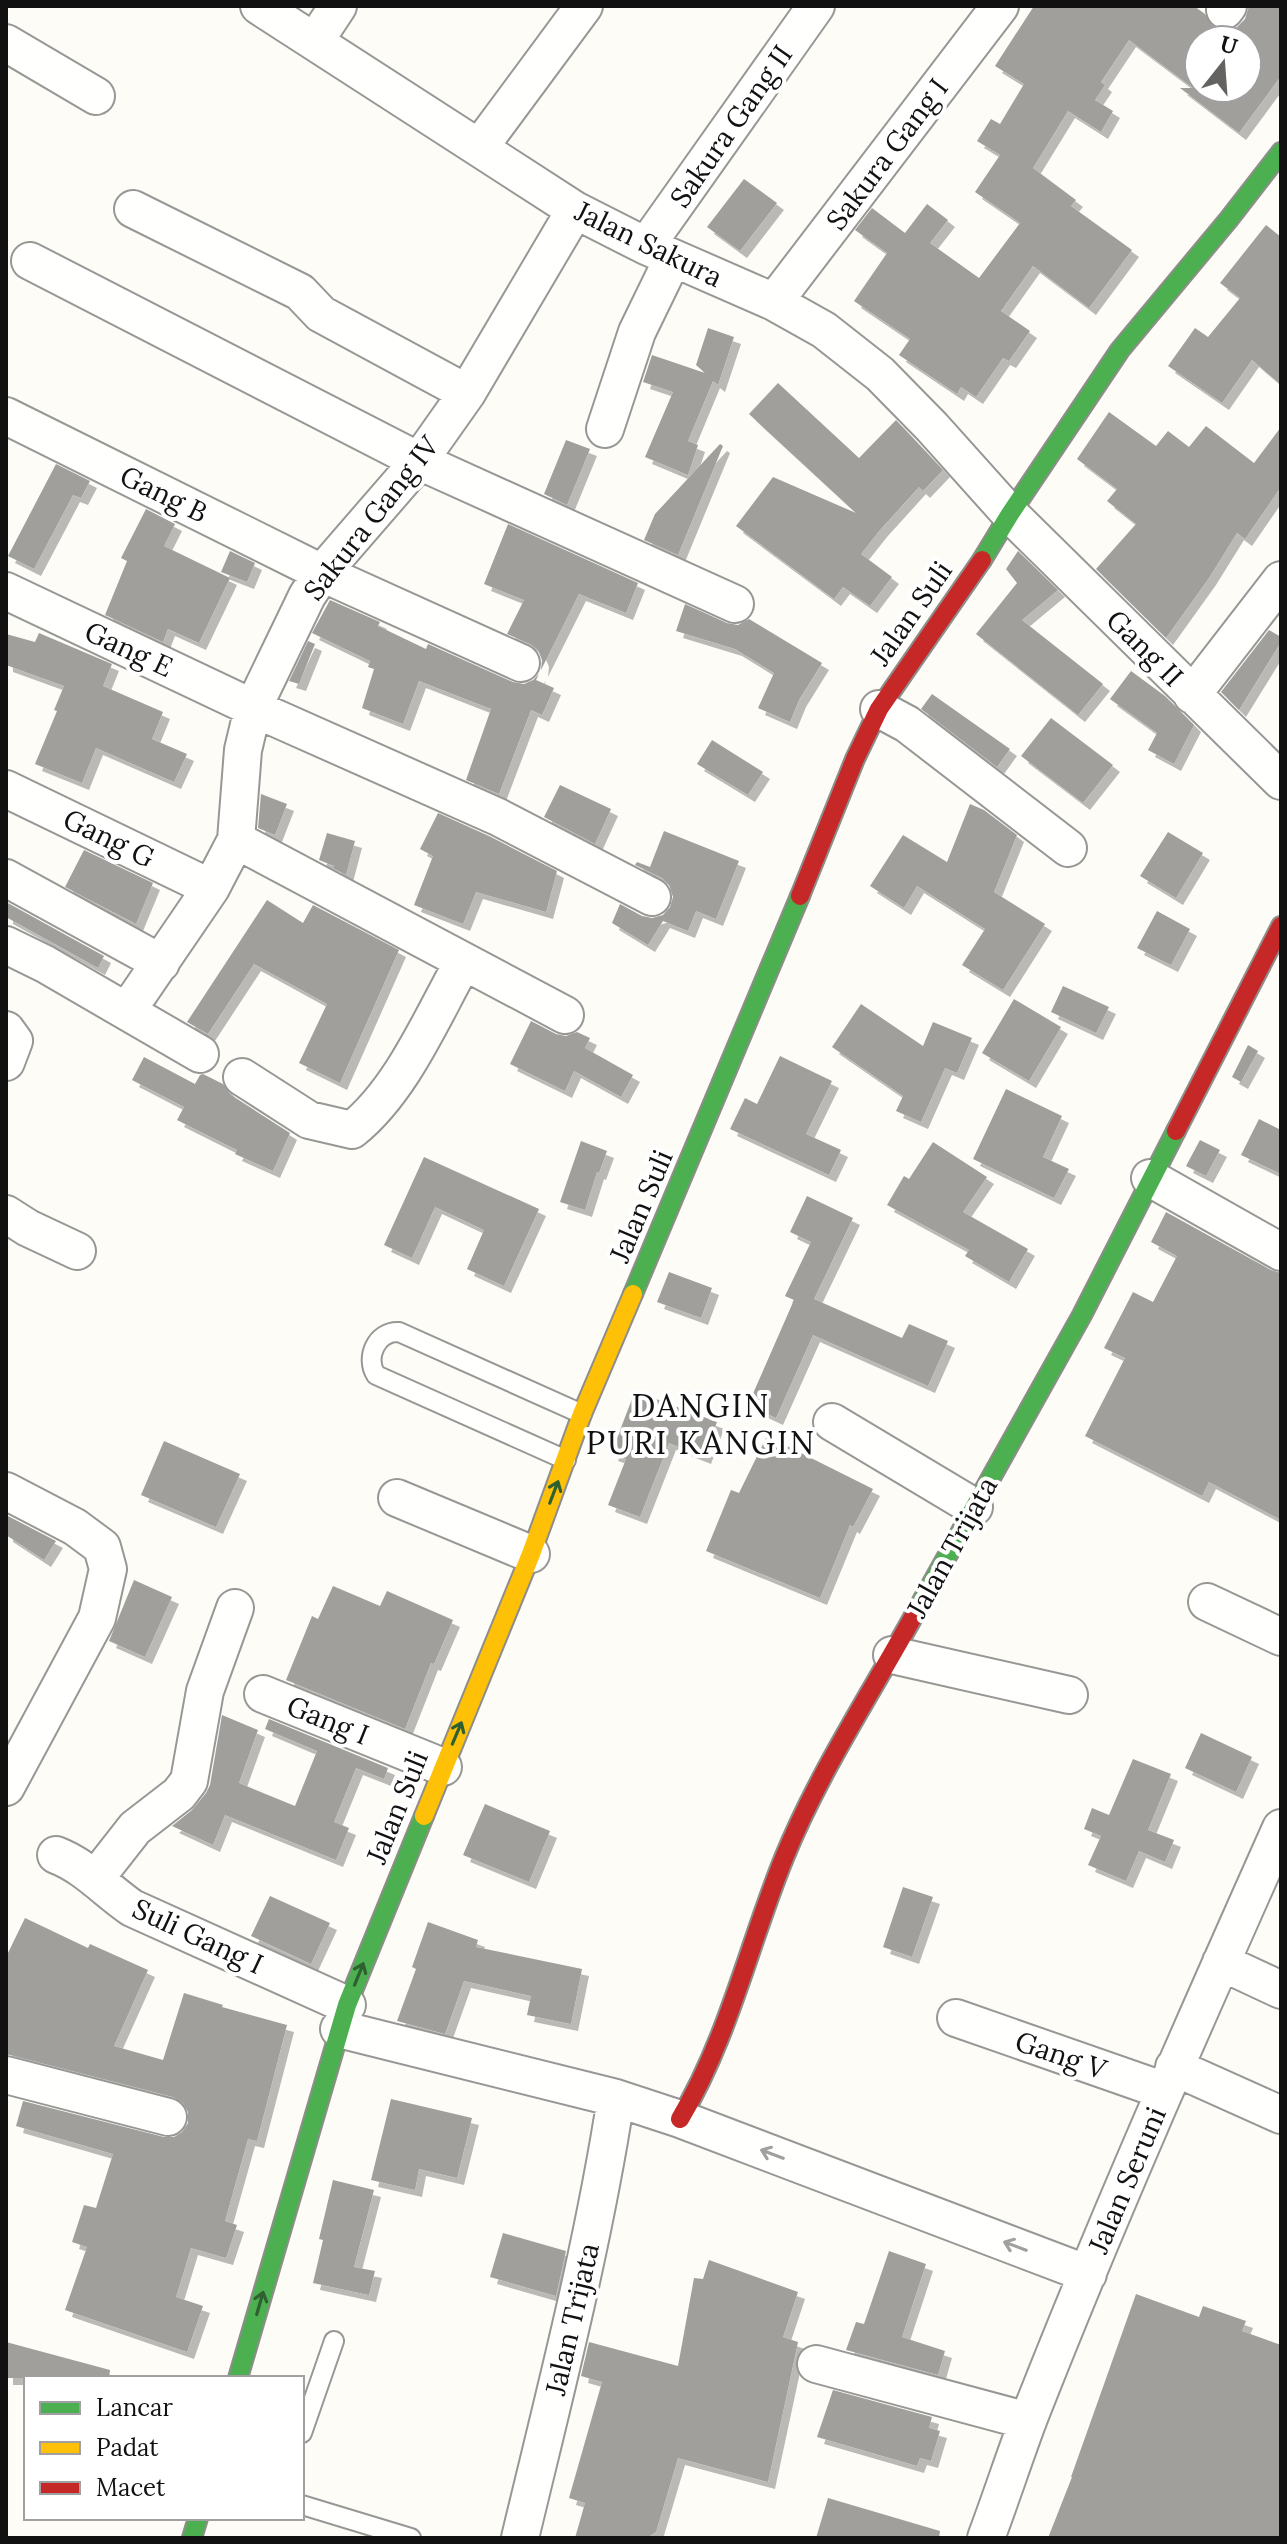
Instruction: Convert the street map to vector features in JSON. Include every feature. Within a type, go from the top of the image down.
[{"type":"main road","name":"Jalan Suli","points":[[239,2376],[343,2017],[531,1554],[582,1414],[776,957],[855,759],[879,709],[995,541],[1120,350],[1281,152]]},
{"type":"main road","name":"Jalan Trijata","points":[[680,2119],[708,2065],[785,1856],[840,1741],[892,1655],[1082,1315],[1280,931]]},
{"type":"street","name":"Jalan Sakura","points":[[259,6],[575,210],[660,252],[774,302],[824,330],[880,374],[1010,514]]},
{"type":"street","points":[[315,41],[338,6]]},
{"type":"street","points":[[479,148],[584,6]]},
{"type":"street","name":"Sakura Gang II","points":[[605,429],[660,252],[816,6]]},
{"type":"street","name":"Sakura Gang I","points":[[774,302],[1000,6]]},
{"type":"street","points":[[6,43],[96,96]]},
{"type":"street","points":[[133,209],[300,292],[321,314],[467,393]]},
{"type":"street","name":"Sakura Gang IV","points":[[127,1011],[211,888],[236,840],[243,750],[253,708],[307,596],[322,573],[419,461],[467,393],[575,210]]},
{"type":"street","points":[[30,261],[419,461],[735,604]]},
{"type":"street","name":"Gang B","points":[[6,416],[322,573],[521,663]]},
{"type":"street","name":"Gang II","points":[[1010,514],[1281,781]]},
{"type":"street","points":[[1192,695],[1281,580]]},
{"type":"street","name":"Gang E","points":[[6,591],[253,708],[498,817],[652,897]]},
{"type":"street","points":[[879,709],[907,724],[1068,848]]},
{"type":"street","name":"Gang G","points":[[6,789],[211,888]]},
{"type":"street","points":[[236,840],[565,1015]]},
{"type":"street","points":[[6,878],[161,963]]},
{"type":"street","points":[[6,945],[45,964],[200,1054]]},
{"type":"street","points":[[242,1077],[309,1120],[352,1130],[367,1117],[399,1075],[463,962]]},
{"type":"street","points":[[6,1030],[14,1041],[6,1062]]},
{"type":"street","points":[[1150,1178],[1281,1252]]},
{"type":"street","points":[[6,1214],[77,1251]]},
{"type":"street","points":[[832,1422],[974,1507]]},
{"type":"street","points":[[6,1491],[75,1527],[102,1547],[108,1569],[97,1618],[6,1787]]},
{"type":"street","points":[[397,1498],[531,1554]]},
{"type":"street","points":[[1207,1602],[1281,1637]]},
{"type":"street","points":[[95,1879],[135,1828],[179,1794],[189,1781],[205,1691],[235,1608]]},
{"type":"street","points":[[892,1655],[1069,1695]]},
{"type":"street","name":"Gang I","points":[[263,1694],[443,1767]]},
{"type":"street","name":"Jalan Seruni","points":[[986,2538],[1028,2421],[1169,2079],[1281,1828]]},
{"type":"street","name":"Suli Gang I","points":[[56,1855],[83,1869],[132,1908],[343,2017]]},
{"type":"street","points":[[1221,1962],[1281,1990]]},
{"type":"street","points":[[343,2017],[680,2119],[1088,2274]]},
{"type":"street","name":"Gang V","points":[[956,2018],[1169,2079],[1281,2115]]},
{"type":"street","points":[[6,2075],[168,2117]]},
{"type":"street","name":"Jalan Trijata","points":[[520,2538],[583,2281],[616,2098]]},
{"type":"street","points":[[816,2364],[1028,2421]]},
{"type":"lane","points":[[566,1460],[376,1375],[371,1363],[373,1352],[383,1335],[390,1331],[399,1332],[582,1414]]},
{"type":"lane","points":[[304,2427],[334,2341]]},
{"type":"lane","points":[[304,2506],[411,2538]]},
{"type":"building","points":[[1034,6],[1194,6],[1205,14],[1211,24],[1183,24],[1183,80],[1129,40],[1101,82],[1105,85],[1095,100],[1113,111],[1101,132],[1068,111],[1033,168],[1076,200],[1071,206],[1132,250],[1089,308],[1033,266],[1001,311],[1030,331],[1009,361],[1003,358],[976,397],[961,387],[957,394],[899,355],[910,339],[854,301],[887,253],[855,230],[872,208],[905,233],[927,204],[948,220],[930,243],[979,278],[1020,223],[975,192],[1000,155],[977,141],[991,119],[1000,124],[1024,84],[995,66]]},
{"type":"building","points":[[1249,6],[1281,6],[1281,76],[1263,100],[1263,24],[1240,24]]},
{"type":"building","points":[[1201,104],[1260,104],[1239,133]]},
{"type":"building","points":[[744,179],[777,203],[740,251],[707,227]]},
{"type":"building","points":[[1266,225],[1281,237],[1281,385],[1252,360],[1222,403],[1168,366],[1195,328],[1208,337],[1240,298],[1220,283]]},
{"type":"building","points":[[708,328],[734,337],[718,385],[713,381],[688,441],[698,445],[688,475],[645,457],[673,392],[643,382],[652,355],[705,373],[696,365]]},
{"type":"building","points":[[778,383],[859,458],[896,420],[943,470],[923,491],[919,487],[861,554],[892,577],[870,606],[843,587],[834,599],[736,526],[773,477],[856,513],[749,414]]},
{"type":"building","points":[[1109,412],[1156,446],[1168,431],[1189,447],[1206,426],[1254,463],[1281,427],[1281,487],[1245,539],[1237,533],[1166,638],[1096,569],[1136,524],[1107,501],[1117,489],[1077,459]]},
{"type":"building","points":[[566,440],[590,449],[567,505],[544,494]]},
{"type":"building","points":[[720,444],[723,446],[678,555],[644,540],[655,514]]},
{"type":"building","points":[[56,464],[90,481],[81,498],[73,495],[34,569],[8,556]]},
{"type":"building","points":[[146,509],[175,524],[164,546],[230,578],[199,643],[168,629],[163,642],[105,615],[127,561],[121,558]]},
{"type":"building","points":[[508,524],[638,583],[626,613],[579,594],[541,670],[542,660],[538,650],[507,634],[524,600],[484,584]]},
{"type":"building","points":[[230,551],[255,563],[247,582],[221,572]]},
{"type":"building","points":[[1018,551],[1058,590],[1022,620],[1103,684],[1078,715],[976,634],[1017,583],[1006,569]]},
{"type":"building","points":[[330,600],[380,622],[378,626],[426,649],[428,644],[513,682],[524,684],[539,674],[536,680],[554,688],[542,715],[531,710],[499,794],[466,780],[491,709],[419,681],[403,724],[362,708],[374,669],[368,667],[370,661],[312,633]]},
{"type":"building","points":[[685,604],[727,623],[738,625],[749,619],[822,663],[799,700],[790,722],[758,708],[774,673],[735,649],[676,631]]},
{"type":"building","points":[[1269,630],[1281,637],[1281,642],[1239,710],[1221,692]]},
{"type":"building","points":[[39,633],[112,664],[103,686],[163,712],[152,739],[187,754],[174,782],[96,748],[82,783],[35,764],[64,686],[6,665],[6,634],[35,642]]},
{"type":"building","points":[[308,641],[315,644],[299,684],[289,681]]},
{"type":"building","points":[[1131,671],[1165,696],[1194,725],[1174,764],[1148,750],[1157,733],[1110,699]]},
{"type":"building","points":[[932,694],[1010,749],[997,767],[921,709]]},
{"type":"building","points":[[1051,718],[1113,765],[1083,803],[1021,756]]},
{"type":"building","points":[[712,740],[763,772],[748,795],[697,764]]},
{"type":"building","points":[[560,785],[611,809],[595,844],[544,817]]},
{"type":"building","points":[[261,794],[287,804],[275,835],[258,828]]},
{"type":"building","points":[[970,804],[984,810],[1017,835],[994,892],[1045,924],[1003,990],[962,965],[985,929],[917,886],[904,908],[870,886],[903,835],[947,862]]},
{"type":"building","points":[[438,813],[557,871],[546,912],[476,892],[463,924],[414,905],[433,856],[420,849]]},
{"type":"building","points":[[664,831],[739,861],[716,919],[696,911],[688,931],[663,921],[648,945],[612,923],[620,904],[652,918],[663,915],[670,907],[673,897],[669,885],[662,878],[635,865],[637,862],[650,867]]},
{"type":"building","points":[[1168,832],[1203,853],[1176,898],[1140,876]]},
{"type":"building","points":[[327,833],[355,841],[346,875],[319,860]]},
{"type":"building","points":[[84,850],[153,883],[136,924],[65,887]]},
{"type":"building","points":[[267,900],[303,923],[313,905],[399,950],[340,1083],[299,1063],[327,1004],[254,964],[208,1034],[187,1022]]},
{"type":"building","points":[[6,902],[104,956],[98,968],[6,917]]},
{"type":"building","points":[[1157,911],[1190,929],[1171,965],[1137,948]]},
{"type":"building","points":[[1063,986],[1109,1007],[1096,1033],[1051,1012]]},
{"type":"building","points":[[1014,999],[1061,1027],[1029,1081],[982,1053]]},
{"type":"building","points":[[861,1004],[923,1046],[933,1022],[972,1038],[957,1073],[945,1068],[921,1122],[896,1111],[903,1096],[832,1047]]},
{"type":"building","points":[[531,1021],[556,1034],[566,1036],[577,1032],[590,1038],[585,1048],[633,1075],[621,1097],[574,1071],[565,1091],[510,1064]]},
{"type":"building","points":[[1248,1045],[1258,1051],[1241,1082],[1232,1077]]},
{"type":"building","points":[[780,1056],[832,1081],[806,1134],[841,1150],[829,1175],[730,1129],[745,1098],[757,1104]]},
{"type":"building","points":[[144,1057],[195,1084],[203,1074],[223,1084],[231,1095],[290,1133],[273,1171],[235,1154],[237,1150],[177,1120],[184,1107],[132,1080]]},
{"type":"building","points":[[1006,1089],[1062,1116],[1043,1157],[1069,1169],[1054,1198],[973,1159]]},
{"type":"building","points":[[1259,1119],[1281,1130],[1281,1174],[1241,1155]]},
{"type":"building","points":[[1200,1140],[1220,1150],[1206,1176],[1186,1166]]},
{"type":"building","points":[[581,1141],[607,1151],[585,1210],[560,1202]]},
{"type":"building","points":[[933,1142],[987,1177],[963,1212],[1028,1249],[1009,1282],[965,1256],[969,1250],[887,1205],[904,1176],[909,1179]]},
{"type":"building","points":[[424,1157],[539,1209],[504,1286],[467,1269],[484,1230],[435,1207],[412,1258],[384,1245]]},
{"type":"building","points":[[807,1196],[853,1218],[814,1299],[902,1338],[909,1324],[948,1341],[928,1386],[813,1335],[776,1418],[748,1405],[794,1300],[785,1296],[811,1242],[790,1232]]},
{"type":"building","points":[[1166,1212],[1281,1273],[1281,1520],[1209,1482],[1202,1496],[1085,1436],[1125,1358],[1104,1348],[1133,1292],[1153,1302],[1177,1256],[1151,1242]]},
{"type":"building","points":[[669,1272],[712,1288],[701,1318],[657,1302]]},
{"type":"building","points":[[635,1391],[717,1422],[704,1457],[669,1443],[640,1517],[608,1505],[626,1459],[611,1454]]},
{"type":"building","points":[[767,1436],[873,1489],[853,1527],[850,1525],[820,1598],[706,1551],[731,1490],[739,1493]]},
{"type":"building","points":[[164,1441],[240,1474],[216,1527],[141,1495]]},
{"type":"building","points":[[6,1515],[56,1541],[44,1560],[6,1535]]},
{"type":"building","points":[[134,1580],[172,1597],[145,1657],[109,1641]]},
{"type":"building","points":[[333,1586],[380,1606],[387,1591],[453,1620],[434,1664],[431,1663],[405,1729],[286,1680],[312,1616],[318,1619]]},
{"type":"building","points":[[222,1715],[258,1730],[239,1783],[295,1806],[317,1751],[265,1729],[269,1719],[388,1768],[384,1779],[356,1768],[334,1822],[349,1828],[336,1860],[225,1815],[213,1845],[172,1826],[192,1810],[210,1785]]},
{"type":"building","points":[[1201,1733],[1252,1757],[1236,1792],[1185,1768]]},
{"type":"building","points":[[1133,1759],[1171,1774],[1148,1830],[1174,1840],[1165,1862],[1139,1851],[1126,1881],[1088,1865],[1101,1836],[1084,1829],[1092,1808],[1109,1815]]},
{"type":"building","points":[[485,1804],[550,1831],[529,1882],[463,1855]]},
{"type":"building","points":[[903,1887],[933,1897],[912,1957],[883,1947]]},
{"type":"building","points":[[270,1896],[330,1923],[311,1964],[251,1936]]},
{"type":"building","points":[[25,1918],[88,1948],[90,1944],[148,1970],[114,2046],[163,2060],[184,1993],[287,2025],[257,2141],[248,2139],[225,2221],[237,2225],[226,2258],[191,2248],[176,2297],[203,2306],[187,2352],[65,2310],[87,2247],[72,2242],[84,2205],[96,2208],[113,2154],[16,2126],[23,2101],[164,2137],[174,2137],[182,2132],[188,2123],[188,2112],[183,2103],[173,2097],[6,2054],[6,1957]]},
{"type":"building","points":[[428,1922],[478,1940],[476,1947],[582,1969],[571,2024],[527,2015],[531,1996],[464,1981],[445,2034],[397,2021],[416,1969],[412,1967]]},
{"type":"building","points":[[391,2099],[472,2118],[457,2178],[419,2169],[415,2190],[371,2180]]},
{"type":"building","points":[[333,2180],[374,2190],[354,2267],[375,2271],[369,2295],[313,2283],[323,2240],[319,2239]]},
{"type":"building","points":[[503,2233],[566,2251],[556,2296],[490,2277]]},
{"type":"building","points":[[889,2251],[926,2264],[902,2337],[945,2351],[938,2375],[846,2350],[856,2322],[864,2324]]},
{"type":"building","points":[[709,2260],[798,2292],[783,2337],[798,2342],[768,2482],[678,2458],[656,2532],[647,2538],[575,2538],[585,2503],[569,2498],[602,2382],[581,2376],[589,2342],[678,2366],[694,2278],[703,2279]]},
{"type":"building","points":[[1136,2294],[1199,2317],[1203,2306],[1246,2321],[1242,2331],[1281,2345],[1281,2538],[1048,2538]]},
{"type":"building","points":[[6,2342],[110,2370],[109,2376],[6,2378]]},
{"type":"building","points":[[833,2390],[932,2417],[929,2428],[940,2431],[931,2461],[920,2458],[917,2466],[817,2437]]},
{"type":"building","points":[[828,2498],[940,2531],[939,2538],[816,2538]]},
{"type":"traffic: fast","points":[[982,560],[1120,350],[1281,152]]},
{"type":"traffic: fast","points":[[633,1294],[800,896]]},
{"type":"traffic: fast","points":[[917,1610],[1082,1315],[1176,1131]]},
{"type":"traffic: fast","points":[[239,2376],[347,2005],[424,1816]]},
{"type":"traffic: fast","points":[[192,2538],[197,2520]]},
{"type":"traffic: slow","points":[[424,1816],[531,1554],[582,1414],[633,1294]]},
{"type":"traffic: jam","points":[[800,896],[855,759],[879,709],[982,560]]},
{"type":"traffic: jam","points":[[1176,1131],[1281,926]]},
{"type":"traffic: jam","points":[[680,2119],[712,2057],[798,1825],[830,1762],[917,1610]]},
{"type":"district","name":"DANGIN PURI KANGIN","points":[[701,1424]]}]
